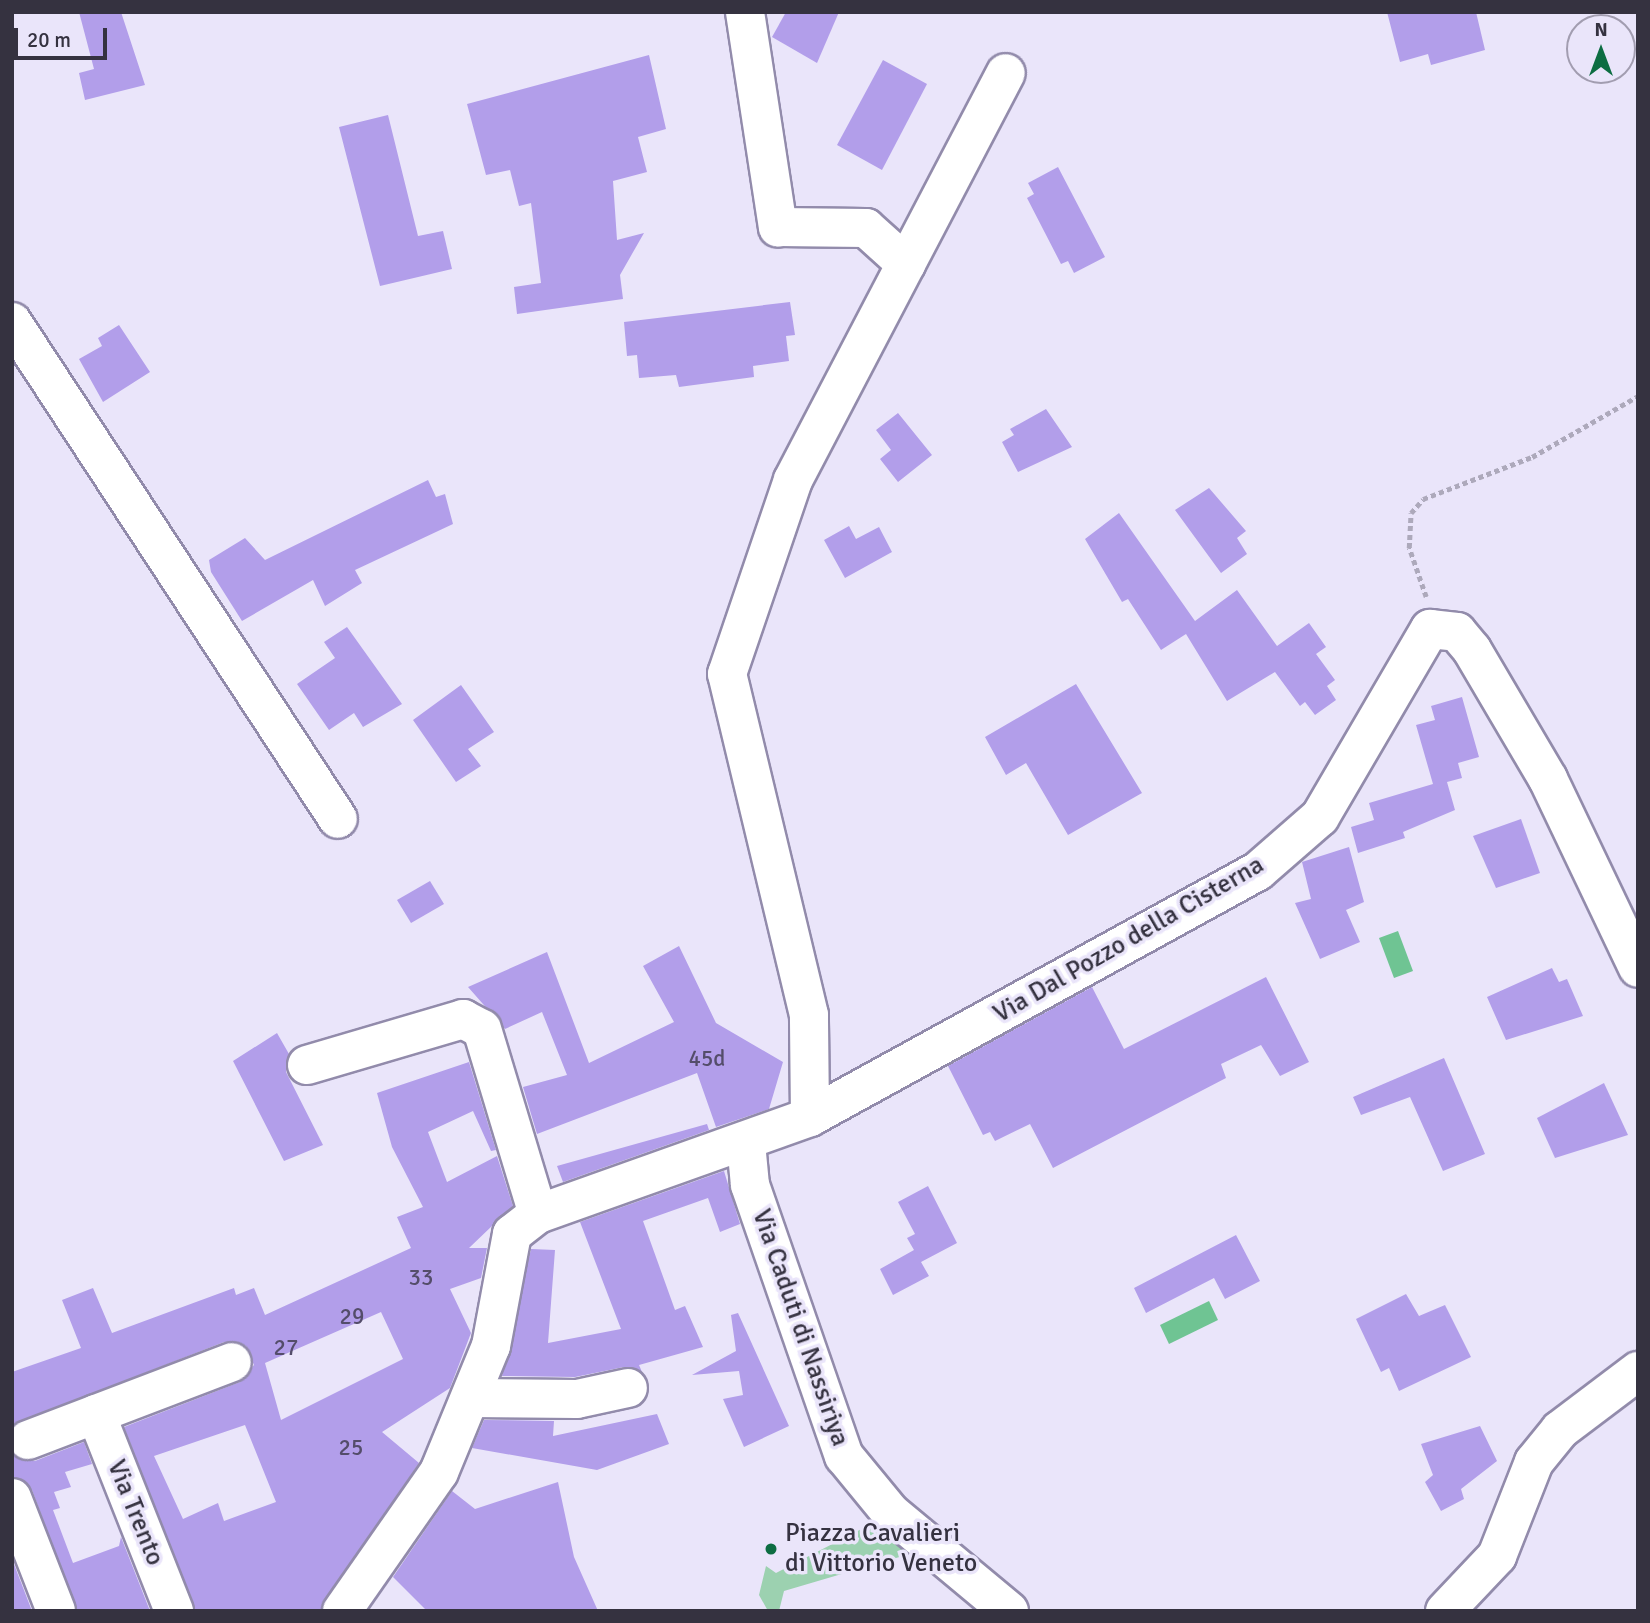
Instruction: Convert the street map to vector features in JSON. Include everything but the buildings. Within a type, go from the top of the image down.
[{"type":"street","points":[[745,12],[778,227],[866,228],[906,264]]},
{"type":"street","points":[[810,1117],[808,1015],[727,674],[793,480],[1006,73]]},
{"type":"street","points":[[12,322],[338,819]]},
{"type":"street","points":[[1430,629],[1457,632],[1472,650],[1548,779],[1638,968]]},
{"type":"street","name":"Via Dal Pozzo della Cisterna","points":[[346,1609],[439,1472],[472,1398],[491,1346],[512,1234],[538,1214],[746,1143],[810,1117],[1258,872],[1320,817],[1430,629]]},
{"type":"street","points":[[307,1065],[463,1019],[482,1028],[538,1214]]},
{"type":"street","name":"Via Caduti di Nassiriya","points":[[746,1143],[750,1185],[844,1456],[883,1505],[1009,1611]]},
{"type":"street","points":[[28,1440],[232,1362]]},
{"type":"street","points":[[1445,1611],[1497,1556],[1534,1462],[1560,1430],[1638,1371]]},
{"type":"street","points":[[472,1398],[551,1401],[628,1388]]},
{"type":"street","name":"Via Trento","points":[[96,1414],[174,1611]]},
{"type":"street","points":[[12,1498],[56,1611]]},
{"type":"path","points":[[1430,629],[1424,587],[1409,548],[1411,513],[1423,499],[1532,457],[1638,396]]},
{"type":"shaded area","points":[[1398,931],[1413,971],[1394,978],[1379,938]]},
{"type":"shaded area","points":[[1209,1301],[1218,1320],[1169,1344],[1160,1325]]},
{"type":"shaded area","points":[[879,1520],[913,1553],[784,1591],[779,1611],[768,1611],[759,1595],[766,1566],[776,1573]]},
{"type":"place","name":"Piazza Cavalieri di Vittorio Veneto","points":[[771,1549]]}]
